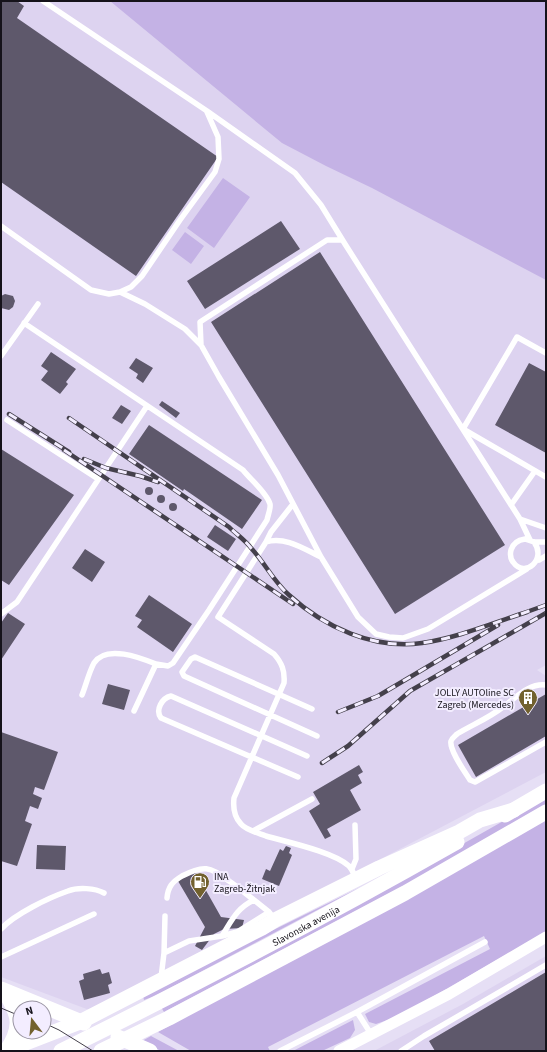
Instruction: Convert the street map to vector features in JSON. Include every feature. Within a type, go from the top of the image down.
[{"type":"main road","name":"Slavonska avenija","points":[[61,1051],[152,1006],[328,914],[546,791]]},
{"type":"main road","points":[[6,1051],[84,1023],[161,980],[262,928],[272,916],[354,874],[459,832],[480,820],[514,810]]},
{"type":"main road","name":"Slavonska avenija","points":[[101,1051],[169,1018],[405,893],[546,812]]},
{"type":"main road","points":[[3,990],[150,1051]]},
{"type":"main road","points":[[3,990],[15,1009],[18,1022],[15,1035],[6,1051]]},
{"type":"main road","points":[[84,1023],[121,1051]]},
{"type":"street","points":[[339,1051],[449,994],[546,937]]},
{"type":"lane","points":[[43,1],[294,173],[321,205],[512,505],[532,541],[539,550],[539,560]]},
{"type":"lane","points":[[1,226],[91,290],[108,294],[120,292],[131,287],[142,276],[215,172],[218,159],[218,137],[207,112]]},
{"type":"lane","points":[[201,345],[200,322],[327,240],[342,240]]},
{"type":"lane","points":[[120,292],[145,304],[185,329],[201,345],[278,475],[321,557],[358,617],[376,634],[403,638],[428,629],[536,564],[539,560],[546,556]]},
{"type":"lane","points":[[1,356],[38,304]]},
{"type":"lane","points":[[24,323],[242,470],[262,491],[268,499],[270,505],[267,520],[173,663],[168,666],[156,664],[138,657],[124,654],[109,654],[100,657],[95,662],[82,695]]},
{"type":"lane","points":[[463,429],[517,337],[546,352]]},
{"type":"lane","points":[[1,614],[17,602],[147,406]]},
{"type":"lane","points":[[7,420],[98,479]]},
{"type":"lane","points":[[463,429],[546,477]]},
{"type":"lane","points":[[512,505],[535,471]]},
{"type":"lane","points":[[293,504],[271,532],[218,617],[274,654],[280,661],[285,674],[284,683],[234,798],[233,806],[234,812],[241,824],[253,831],[334,856],[348,865],[354,874]]},
{"type":"lane","points":[[520,520],[546,528]]},
{"type":"lane","points":[[266,542],[274,540],[287,542],[321,557]]},
{"type":"lane","points":[[527,569],[518,567],[511,560],[510,552],[515,543],[520,540],[546,542]]},
{"type":"lane","points":[[312,709],[195,657],[190,659],[182,672],[184,676],[317,736]]},
{"type":"lane","points":[[134,711],[156,664]]},
{"type":"lane","points":[[546,684],[538,684],[527,689],[503,708],[452,738],[450,743],[470,780],[475,782],[546,742]]},
{"type":"lane","points":[[298,777],[160,718],[158,712],[159,708],[165,698],[171,696],[307,756]]},
{"type":"lane","points":[[253,831],[312,799]]},
{"type":"lane","points":[[354,825],[356,859],[354,874]]},
{"type":"lane","points":[[164,953],[189,941],[238,932],[272,916],[216,870],[208,868],[194,870],[173,881],[168,889],[167,898]]},
{"type":"lane","points":[[1,929],[24,911],[69,890],[98,890],[104,893]]},
{"type":"lane","points":[[222,936],[238,910],[245,904],[254,900]]},
{"type":"lane","points":[[1,957],[94,914]]},
{"type":"lane","points":[[161,980],[164,953],[165,916]]},
{"type":"lane","points":[[280,1051],[357,1012],[485,942]]},
{"type":"lane","points":[[401,1051],[546,965]]},
{"type":"lane","points":[[357,1012],[371,1034]]},
{"type":"shaded area","points":[[1,1],[546,1],[546,665],[537,670],[546,676],[546,772],[92,1011],[1,977]]},
{"type":"shaded area","points":[[110,1],[546,1],[546,280],[372,188],[282,143]]},
{"type":"shaded area","points":[[223,178],[250,197],[214,248],[187,228]]},
{"type":"shaded area","points":[[185,232],[204,246],[191,264],[172,250]]},
{"type":"shaded area","points":[[546,797],[546,804],[411,882],[164,1012],[161,1007],[339,914]]},
{"type":"shaded area","points":[[546,817],[546,932],[399,1016],[376,1024],[369,1022],[365,1014],[490,949],[484,936],[268,1047],[270,1051],[191,1051],[158,1032]]},
{"type":"shaded area","points":[[359,888],[155,996],[144,1000],[143,996],[145,993]]},
{"type":"shaded area","points":[[546,956],[546,1051],[374,1051],[463,1004]]},
{"type":"shaded area","points":[[353,1020],[355,1030],[350,1038],[322,1051],[293,1051]]},
{"type":"shaded area","points":[[151,1036],[179,1051],[161,1051],[142,1041]]},
{"type":"building","points":[[1,1],[17,1],[24,6],[17,18],[218,157],[136,276],[1,182]]},
{"type":"building","points":[[281,221],[300,249],[205,309],[187,281]]},
{"type":"building","points":[[320,252],[505,545],[395,614],[211,322]]},
{"type":"building","points":[[5,294],[13,296],[15,301],[13,307],[9,310],[1,308],[1,296]]},
{"type":"building","points":[[51,352],[76,369],[66,382],[68,384],[60,394],[41,380],[48,371],[41,366]]},
{"type":"building","points":[[136,358],[153,368],[143,383],[136,378],[138,374],[129,368]]},
{"type":"building","points":[[529,363],[546,372],[546,453],[495,425]]},
{"type":"building","points":[[162,401],[180,413],[176,418],[159,405]]},
{"type":"building","points":[[121,405],[131,411],[122,424],[112,418]]},
{"type":"building","points":[[149,425],[262,500],[242,529],[184,489],[183,491],[129,454]]},
{"type":"building","points":[[1,449],[74,495],[9,585],[1,580]]},
{"type":"building","points":[[147,487],[151,487],[153,491],[151,495],[147,495],[145,493],[145,489]]},
{"type":"building","points":[[159,495],[163,495],[165,499],[163,503],[159,503],[157,501],[157,497]]},
{"type":"building","points":[[171,503],[175,503],[177,507],[175,511],[171,511],[169,509],[169,505]]},
{"type":"building","points":[[215,525],[236,539],[228,551],[207,537]]},
{"type":"building","points":[[85,549],[105,562],[92,582],[72,568]]},
{"type":"building","points":[[149,595],[192,624],[173,652],[137,627],[142,620],[135,616]]},
{"type":"building","points":[[8,613],[25,624],[1,660],[1,623]]},
{"type":"building","points":[[108,684],[130,690],[124,710],[102,704]]},
{"type":"building","name":"JOLLY AUTOline SC Zagreb (Mercedes)","points":[[546,694],[546,736],[476,777],[458,745]]},
{"type":"building","points":[[1,732],[58,752],[44,790],[35,787],[33,794],[42,798],[38,809],[30,806],[25,821],[32,824],[17,866],[1,861]]},
{"type":"building","points":[[359,765],[363,772],[358,775],[362,783],[350,790],[361,810],[327,829],[331,836],[325,839],[309,811],[320,804],[313,792]]},
{"type":"building","points":[[37,845],[66,846],[65,870],[36,869]]},
{"type":"building","points":[[286,846],[291,848],[289,853],[292,855],[279,886],[262,879],[266,869],[270,871],[280,849],[283,851]]},
{"type":"building","name":"INA Zagreb-Žitnjak","points":[[195,871],[221,917],[244,920],[242,928],[224,929],[214,934],[202,950],[195,946],[205,927],[178,881]]},
{"type":"building","points":[[100,969],[102,974],[109,972],[112,983],[108,985],[110,993],[84,1000],[79,981],[84,979],[83,974]]},
{"type":"building","points":[[546,972],[546,1051],[435,1051],[429,1041]]},
{"type":"tram line","points":[[1,1008],[12,1013]]},
{"type":"tram line","points":[[52,1027],[93,1051]]},
{"type":"railway","points":[[9,414],[69,452]]},
{"type":"railway","points":[[69,418],[229,527],[249,545],[289,595],[318,617],[351,634],[386,643],[422,643],[462,634],[527,612]]},
{"type":"railway","points":[[64,450],[293,604]]},
{"type":"railway","points":[[84,459],[106,468],[158,482]]},
{"type":"railway","points":[[521,614],[546,605]]},
{"type":"railway","points":[[322,763],[348,746],[410,691],[546,613]]},
{"type":"railway","points":[[338,712],[378,696],[498,625]]},
{"type":"place","name":"JOLLY AUTOline SC Zagreb (Mercedes)","points":[[528,715]]},
{"type":"place","name":"INA Zagreb-Žitnjak","points":[[200,899]]}]
